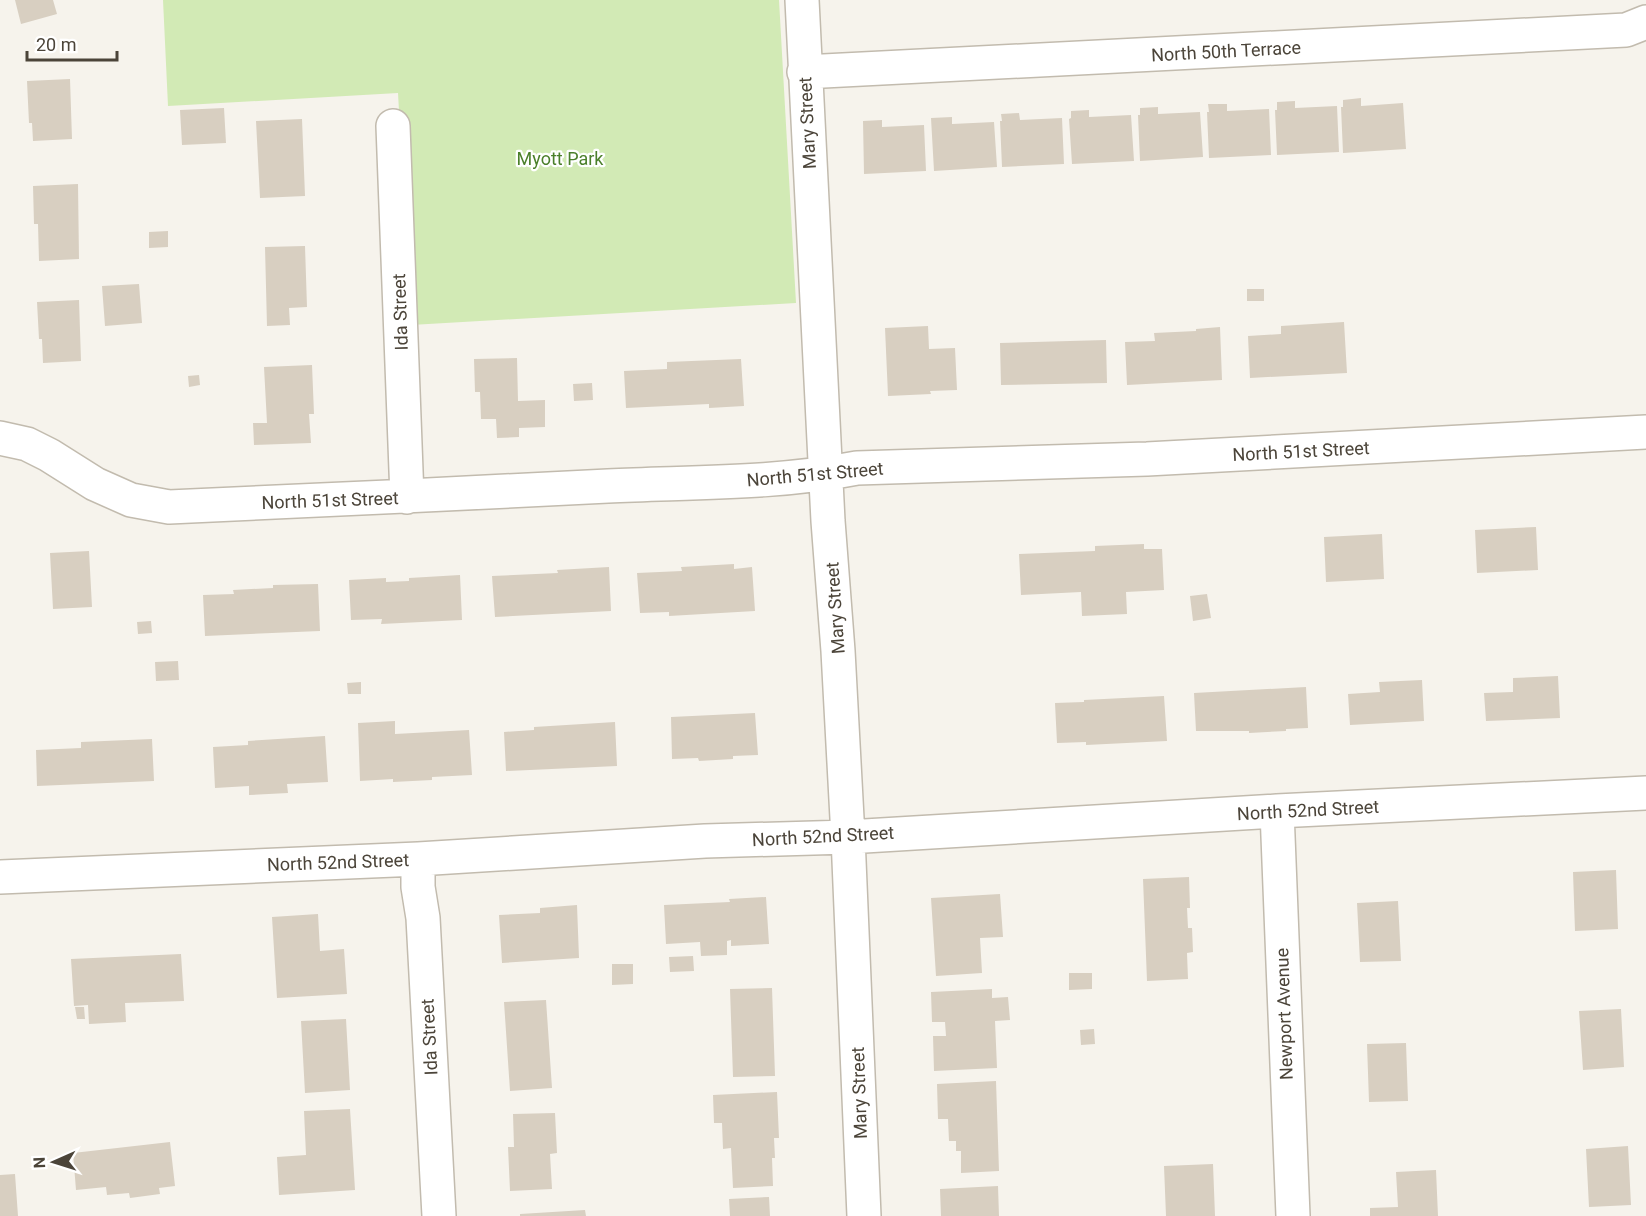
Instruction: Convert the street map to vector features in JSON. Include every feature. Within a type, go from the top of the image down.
[{"type":"street","name":"Mary Street","points":[[802,0],[826,474],[848,837],[864,1216]]},
{"type":"street","name":"North 50th Terrace","points":[[804,72],[1626,30],[1646,22]]},
{"type":"street","name":"Ida Street","points":[[393,126],[407,497]]},
{"type":"street","name":"North 51st Street","points":[[0,438],[27,444],[50,455],[95,484],[131,500],[169,507],[709,483],[826,474],[857,468],[1148,459],[1646,432]]},
{"type":"street","name":"North 52nd Street","points":[[0,877],[418,859],[705,841],[848,837],[1276,812],[1646,794]]},
{"type":"street","name":"Newport Avenue","points":[[1276,812],[1293,1216]]},
{"type":"street","name":"Ida Street","points":[[418,859],[439,1216]]},
{"type":"green space","name":"Myott Park","points":[[163,0],[779,0],[796,303],[411,325],[398,93],[168,106]]},
{"type":"building","points":[[15,0],[53,0],[57,14],[21,24]]},
{"type":"building","points":[[70,79],[72,139],[33,141],[32,123],[29,123],[27,81]]},
{"type":"building","points":[[1361,98],[1361,106],[1403,103],[1406,149],[1343,153],[1341,107],[1343,107],[1343,100]]},
{"type":"building","points":[[1295,101],[1295,108],[1337,106],[1339,152],[1277,155],[1275,110],[1277,110],[1277,102]]},
{"type":"building","points":[[1208,104],[1227,104],[1227,111],[1269,109],[1271,155],[1209,158]]},
{"type":"building","points":[[1158,107],[1158,114],[1200,112],[1203,157],[1140,161],[1138,115],[1140,115],[1140,108]]},
{"type":"building","points":[[224,108],[226,143],[182,145],[180,110]]},
{"type":"building","points":[[1089,110],[1089,117],[1131,115],[1134,161],[1072,164],[1069,119],[1071,111]]},
{"type":"building","points":[[1019,113],[1020,120],[1062,118],[1064,164],[1002,167],[1001,114]]},
{"type":"building","points":[[952,117],[952,124],[994,122],[997,167],[934,171],[931,118]]},
{"type":"building","points":[[302,119],[305,196],[260,198],[256,121]]},
{"type":"building","points":[[882,120],[882,127],[924,125],[926,171],[864,174],[863,121]]},
{"type":"building","points":[[78,184],[79,259],[39,261],[38,224],[34,224],[33,186]]},
{"type":"building","points":[[168,231],[168,247],[149,248],[149,232]]},
{"type":"building","points":[[305,246],[307,307],[289,308],[290,325],[267,326],[265,247]]},
{"type":"building","points":[[139,284],[142,323],[105,326],[102,286]]},
{"type":"building","points":[[1247,289],[1264,289],[1264,301],[1247,301]]},
{"type":"building","points":[[79,300],[81,361],[43,363],[37,302]]},
{"type":"building","points":[[1344,322],[1347,373],[1250,378],[1248,336],[1281,334],[1281,326]]},
{"type":"building","points":[[928,326],[929,349],[955,348],[957,390],[888,396],[885,328]]},
{"type":"building","points":[[1220,327],[1222,380],[1127,385],[1125,342],[1155,341],[1154,333],[1196,331],[1196,329]]},
{"type":"building","points":[[1106,340],[1107,383],[1001,385],[1000,343]]},
{"type":"building","points":[[517,358],[518,401],[545,400],[545,427],[519,428],[519,437],[497,438],[496,419],[481,419],[480,392],[475,392],[474,359]]},
{"type":"building","points":[[741,359],[744,406],[709,408],[709,404],[626,408],[624,371],[667,369],[667,362]]},
{"type":"building","points":[[312,365],[314,414],[309,414],[311,443],[254,445],[253,423],[267,423],[264,367]]},
{"type":"building","points":[[199,375],[200,385],[189,387],[188,376]]},
{"type":"building","points":[[592,383],[593,400],[574,401],[573,384]]},
{"type":"building","points":[[1536,527],[1538,570],[1477,573],[1475,530]]},
{"type":"building","points":[[1382,534],[1384,579],[1326,582],[1324,537]]},
{"type":"building","points":[[1144,544],[1144,549],[1162,549],[1164,590],[1126,592],[1127,614],[1082,616],[1081,592],[1021,595],[1019,554],[1095,551],[1095,546]]},
{"type":"building","points":[[89,551],[92,607],[53,609],[50,553]]},
{"type":"building","points":[[734,564],[734,569],[752,567],[755,611],[669,616],[669,612],[640,613],[637,573],[682,571],[681,567]]},
{"type":"building","points":[[609,567],[611,611],[495,617],[492,576],[558,573],[557,570]]},
{"type":"building","points":[[460,575],[462,620],[381,624],[382,619],[351,620],[349,580],[386,578],[386,582],[409,581],[409,578]]},
{"type":"building","points":[[318,584],[320,631],[205,636],[203,595],[234,594],[233,590],[273,588],[273,585]]},
{"type":"building","points":[[1207,594],[1211,618],[1193,621],[1190,596]]},
{"type":"building","points":[[151,621],[152,633],[138,634],[137,622]]},
{"type":"building","points":[[178,661],[179,680],[156,681],[155,662]]},
{"type":"building","points":[[1558,676],[1560,718],[1486,721],[1484,693],[1513,692],[1513,678]]},
{"type":"building","points":[[1422,680],[1424,721],[1350,725],[1348,694],[1380,692],[1379,682]]},
{"type":"building","points":[[361,682],[361,694],[348,694],[347,683]]},
{"type":"building","points":[[1306,687],[1308,728],[1249,733],[1249,731],[1196,731],[1194,693]]},
{"type":"building","points":[[1164,696],[1167,741],[1086,745],[1086,742],[1057,743],[1055,703]]},
{"type":"building","points":[[755,713],[758,755],[699,761],[698,758],[672,759],[671,717]]},
{"type":"building","points":[[395,721],[395,734],[469,730],[472,775],[432,777],[432,780],[360,781],[358,723]]},
{"type":"building","points":[[615,722],[617,766],[506,771],[504,732],[534,730],[534,727]]},
{"type":"building","points":[[325,736],[328,782],[287,784],[288,793],[249,795],[249,786],[215,788],[213,747],[248,745],[248,741]]},
{"type":"building","points":[[152,739],[154,781],[37,786],[36,750],[81,748],[81,742]]},
{"type":"building","points":[[1616,870],[1618,929],[1575,931],[1573,872]]},
{"type":"building","points":[[1189,877],[1188,928],[1192,928],[1193,952],[1187,953],[1188,979],[1147,981],[1143,879]]},
{"type":"building","points":[[1000,894],[1003,937],[980,938],[982,973],[936,976],[931,898]]},
{"type":"building","points":[[766,897],[769,944],[731,946],[731,940],[727,941],[727,955],[701,956],[700,942],[666,944],[664,905],[730,902],[729,899]]},
{"type":"building","points":[[1398,901],[1401,961],[1360,962],[1357,903]]},
{"type":"building","points":[[577,905],[579,958],[502,963],[499,915],[540,913],[540,908]]},
{"type":"building","points":[[318,914],[320,951],[344,949],[347,994],[277,998],[272,917]]},
{"type":"building","points":[[181,954],[184,1001],[125,1003],[126,1022],[89,1024],[88,1005],[74,1006],[71,959]]},
{"type":"building","points":[[693,956],[694,971],[670,972],[669,957]]},
{"type":"building","points":[[612,964],[633,964],[633,984],[612,985]]},
{"type":"building","points":[[1069,973],[1092,973],[1092,989],[1069,990]]},
{"type":"building","points":[[772,988],[775,1076],[733,1077],[730,989]]},
{"type":"building","points":[[992,989],[992,998],[1008,997],[1010,1020],[995,1021],[997,1068],[934,1071],[933,1036],[946,1036],[945,1022],[932,1022],[931,992]]},
{"type":"building","points":[[546,1000],[552,1088],[510,1091],[504,1002]]},
{"type":"building","points":[[75,1007],[84,1007],[85,1019],[77,1019]]},
{"type":"building","points":[[1621,1009],[1624,1067],[1583,1070],[1579,1011]]},
{"type":"building","points":[[346,1019],[350,1090],[305,1093],[301,1021]]},
{"type":"building","points":[[1094,1029],[1095,1044],[1081,1045],[1080,1030]]},
{"type":"building","points":[[1406,1043],[1408,1101],[1369,1102],[1367,1044]]},
{"type":"building","points":[[996,1081],[999,1171],[961,1173],[961,1151],[956,1151],[956,1141],[949,1141],[948,1119],[938,1119],[937,1084]]},
{"type":"building","points":[[777,1092],[779,1138],[774,1138],[773,1186],[733,1188],[731,1148],[723,1149],[722,1123],[714,1123],[713,1095]]},
{"type":"building","points":[[350,1109],[355,1190],[279,1195],[277,1157],[306,1155],[304,1111]]},
{"type":"building","points":[[555,1113],[557,1153],[550,1154],[552,1189],[510,1191],[508,1147],[514,1147],[513,1114]]},
{"type":"building","points":[[170,1142],[175,1186],[159,1188],[160,1194],[130,1198],[129,1193],[107,1195],[106,1187],[76,1190],[73,1153]]},
{"type":"building","points":[[1628,1146],[1631,1205],[1589,1207],[1586,1149]]},
{"type":"building","points":[[1213,1164],[1215,1216],[1166,1216],[1164,1166]]},
{"type":"building","points":[[1436,1170],[1438,1216],[1370,1216],[1370,1208],[1398,1207],[1396,1172]]},
{"type":"building","points":[[15,1174],[18,1216],[0,1216],[0,1175]]},
{"type":"building","points":[[998,1186],[999,1216],[941,1216],[940,1189]]},
{"type":"building","points":[[769,1197],[770,1216],[730,1216],[729,1199]]},
{"type":"building","points":[[585,1210],[586,1216],[520,1216],[520,1214]]}]
